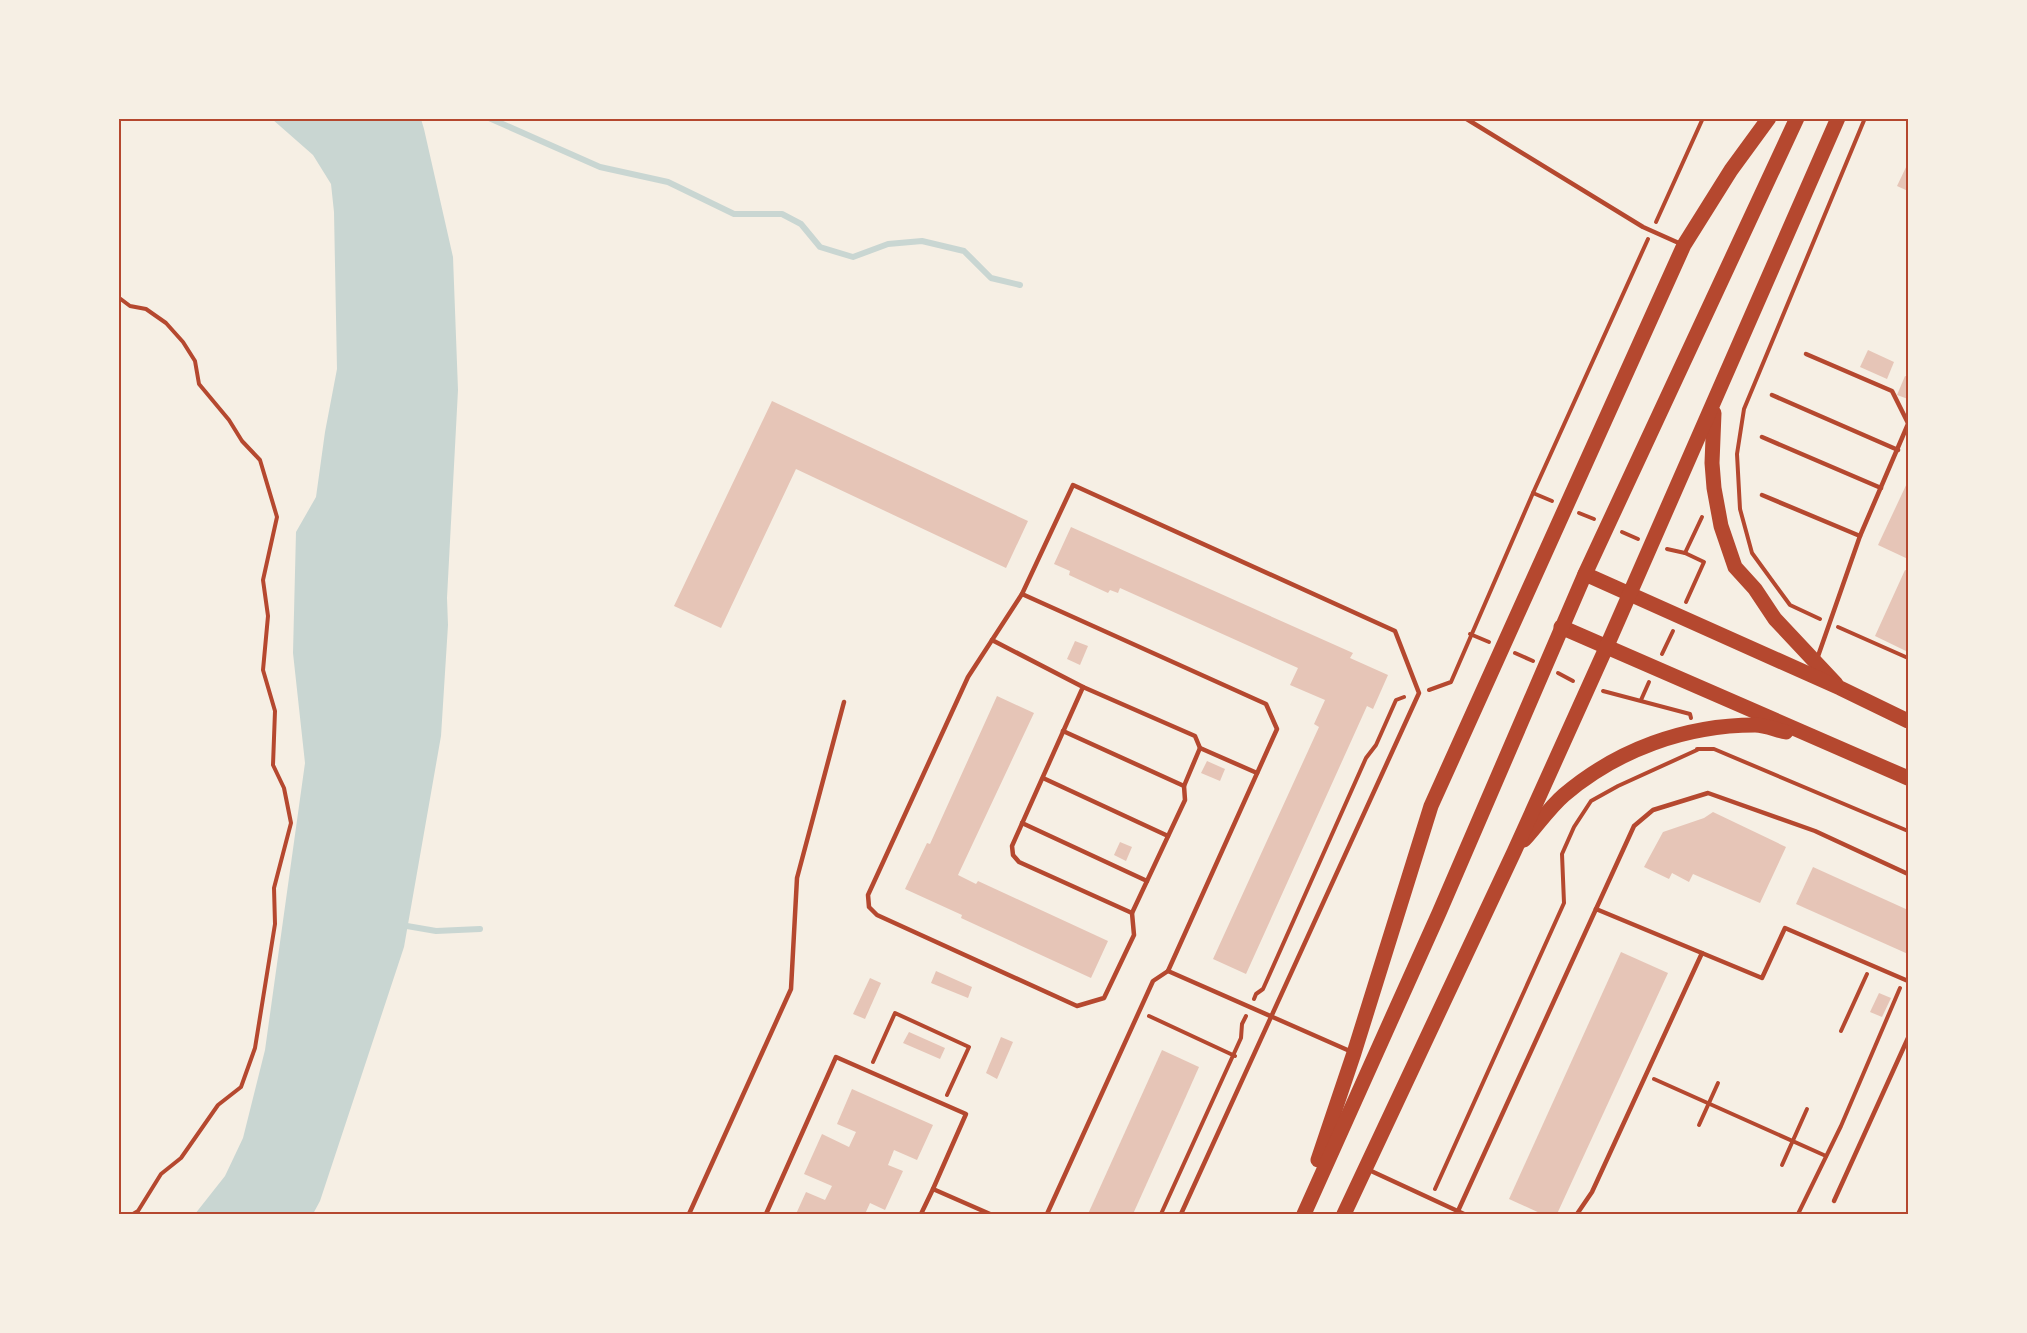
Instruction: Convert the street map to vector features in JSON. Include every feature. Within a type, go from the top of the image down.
[{"type":"main road","points":[[1298,1215],[1354,1053],[1431,806],[1684,245],[1731,170],[1769,118]]},
{"type":"main road","points":[[1304,1215],[1439,913],[1561,627],[1797,118]]},
{"type":"main road","points":[[1344,1215],[1514,852],[1630,595],[1838,118]]},
{"type":"main road","points":[[1714,406],[1712,463],[1714,489],[1721,526],[1735,567],[1755,589],[1775,619],[1840,688]]},
{"type":"main road","points":[[1585,574],[1840,688],[1908,721]]},
{"type":"main road","points":[[1561,627],[1908,778]]},
{"type":"main road","points":[[1514,852],[1562,797],[1580,782],[1627,755],[1664,738],[1693,731],[1757,725],[1823,740]]},
{"type":"lane","points":[[1465,118],[1652,231],[1684,245]]},
{"type":"lane","points":[[1806,354],[1892,391],[1908,424],[1860,536],[1816,662]]},
{"type":"lane","points":[[1772,395],[1898,450]]},
{"type":"lane","points":[[1762,436],[1881,488]]},
{"type":"lane","points":[[1181,1215],[1419,693],[1395,631],[1073,485],[1022,594],[968,677],[868,895],[869,908],[877,915],[1077,1006],[1104,998],[1134,935],[1132,913],[1185,800],[1184,786],[1200,748]]},
{"type":"lane","points":[[1762,495],[1860,536]]},
{"type":"lane","points":[[1022,594],[1266,704],[1277,729],[1168,971],[1152,981],[1047,1215]]},
{"type":"lane","points":[[992,640],[1083,687],[1195,736],[1200,748],[1257,773]]},
{"type":"lane","points":[[1083,687],[1012,846],[1013,855],[1019,862],[1132,913]]},
{"type":"lane","points":[[689,1215],[791,989],[796,878],[844,702]]},
{"type":"lane","points":[[1063,731],[1184,786]]},
{"type":"lane","points":[[1043,778],[1168,836]]},
{"type":"lane","points":[[1458,1211],[1634,826],[1653,810],[1708,793],[1815,831],[1908,874]]},
{"type":"lane","points":[[1022,824],[1147,881]]},
{"type":"lane","points":[[1596,909],[1762,978],[1785,928],[1906,980]]},
{"type":"lane","points":[[1577,1215],[1592,1192],[1702,953]]},
{"type":"lane","points":[[1168,971],[1354,1053]]},
{"type":"lane","points":[[1834,1201],[1908,1038]]},
{"type":"lane","points":[[766,1215],[836,1057],[966,1114],[921,1215]]},
{"type":"lane","points":[[1365,1168],[1464,1215]]},
{"type":"lane","points":[[933,1189],[990,1215]]},
{"type":"path","points":[[1161,1215],[1241,1038],[1242,1024],[1256,994],[1263,989],[1366,758],[1376,746],[1396,700],[1451,682],[1470,634],[1703,118]]},
{"type":"path","points":[[118,297],[130,306],[146,309],[166,323],[183,342],[195,361],[199,384],[229,420],[242,441],[261,460],[277,517],[262,580],[268,616],[263,670],[275,711],[273,765],[284,788],[291,823],[274,888],[275,924],[255,1048],[241,1087],[218,1105],[180,1158],[161,1174],[138,1211],[133,1215]]},
{"type":"path","points":[[1431,1199],[1564,903],[1562,854],[1574,827],[1591,801],[1618,786],[1697,750]]},
{"type":"path","points":[[1841,1031],[1871,965]]},
{"type":"path","points":[[1798,1215],[1841,1126],[1906,980]]},
{"type":"path","points":[[1138,1011],[1249,1062]]},
{"type":"path","points":[[868,1071],[895,1013],[969,1047],[943,1104]]},
{"type":"path","points":[[1646,1075],[1826,1156]]},
{"type":"path","points":[[1699,1125],[1718,1083]]},
{"type":"path","points":[[1782,1165],[1807,1109]]},
{"type":"shaded area","points":[[272,119],[421,119],[424,129],[453,257],[458,390],[441,736],[404,947],[320,1201],[313,1214],[195,1214],[225,1176],[243,1138],[265,1050],[305,763],[293,653],[296,532],[316,497],[337,369],[334,212],[331,184],[313,155]]},
{"type":"building","points":[[1908,163],[1908,191],[1897,186]]},
{"type":"building","points":[[1868,350],[1894,362],[1887,379],[1860,367]]},
{"type":"building","points":[[1905,376],[1908,377],[1908,399],[1897,395]]},
{"type":"building","points":[[772,401],[1028,521],[1006,568],[796,469],[721,628],[674,606]]},
{"type":"building","points":[[1908,481],[1908,559],[1878,545]]},
{"type":"building","points":[[1071,527],[1353,653],[1350,658],[1388,675],[1373,709],[1367,706],[1246,974],[1213,959],[1319,727],[1314,724],[1325,700],[1290,685],[1298,668],[1120,588],[1118,593],[1110,590],[1108,593],[1069,575],[1070,571],[1054,564]]},
{"type":"building","points":[[1905,570],[1908,571],[1908,652],[1875,636]]},
{"type":"building","points":[[1075,641],[1088,646],[1080,665],[1067,659]]},
{"type":"building","points":[[997,696],[1034,713],[958,875],[976,884],[978,881],[1108,941],[1091,978],[961,918],[962,915],[905,889],[927,843],[930,844]]},
{"type":"building","points":[[1207,761],[1225,769],[1220,781],[1201,773]]},
{"type":"building","points":[[1713,812],[1786,847],[1760,903],[1693,874],[1689,882],[1672,873],[1669,879],[1644,867],[1663,832],[1704,818]]},
{"type":"building","points":[[1120,842],[1132,847],[1126,861],[1114,855]]},
{"type":"building","points":[[1813,867],[1908,910],[1908,954],[1796,904]]},
{"type":"building","points":[[1621,952],[1668,973],[1557,1214],[1542,1214],[1509,1199]]},
{"type":"building","points":[[936,971],[972,987],[968,998],[931,983]]},
{"type":"building","points":[[870,978],[881,983],[865,1019],[853,1014]]},
{"type":"building","points":[[1879,993],[1891,998],[1882,1017],[1870,1012]]},
{"type":"building","points":[[909,1032],[945,1048],[940,1059],[903,1043]]},
{"type":"building","points":[[1001,1037],[1013,1042],[997,1079],[986,1073]]},
{"type":"building","points":[[1162,1050],[1199,1067],[1133,1214],[1088,1214]]},
{"type":"building","points":[[852,1089],[933,1125],[917,1160],[894,1150],[888,1165],[903,1171],[885,1210],[870,1203],[865,1214],[796,1214],[806,1192],[825,1200],[832,1186],[804,1174],[822,1134],[849,1147],[856,1132],[837,1124]]},
{"type":"waterway","points":[[489,118],[600,167],[668,182],[734,214],[782,214],[801,224],[820,247],[853,257],[888,244],[922,241],[964,251],[991,278],[1020,285]]},
{"type":"waterway","points":[[407,926],[436,931],[480,929]]}]
